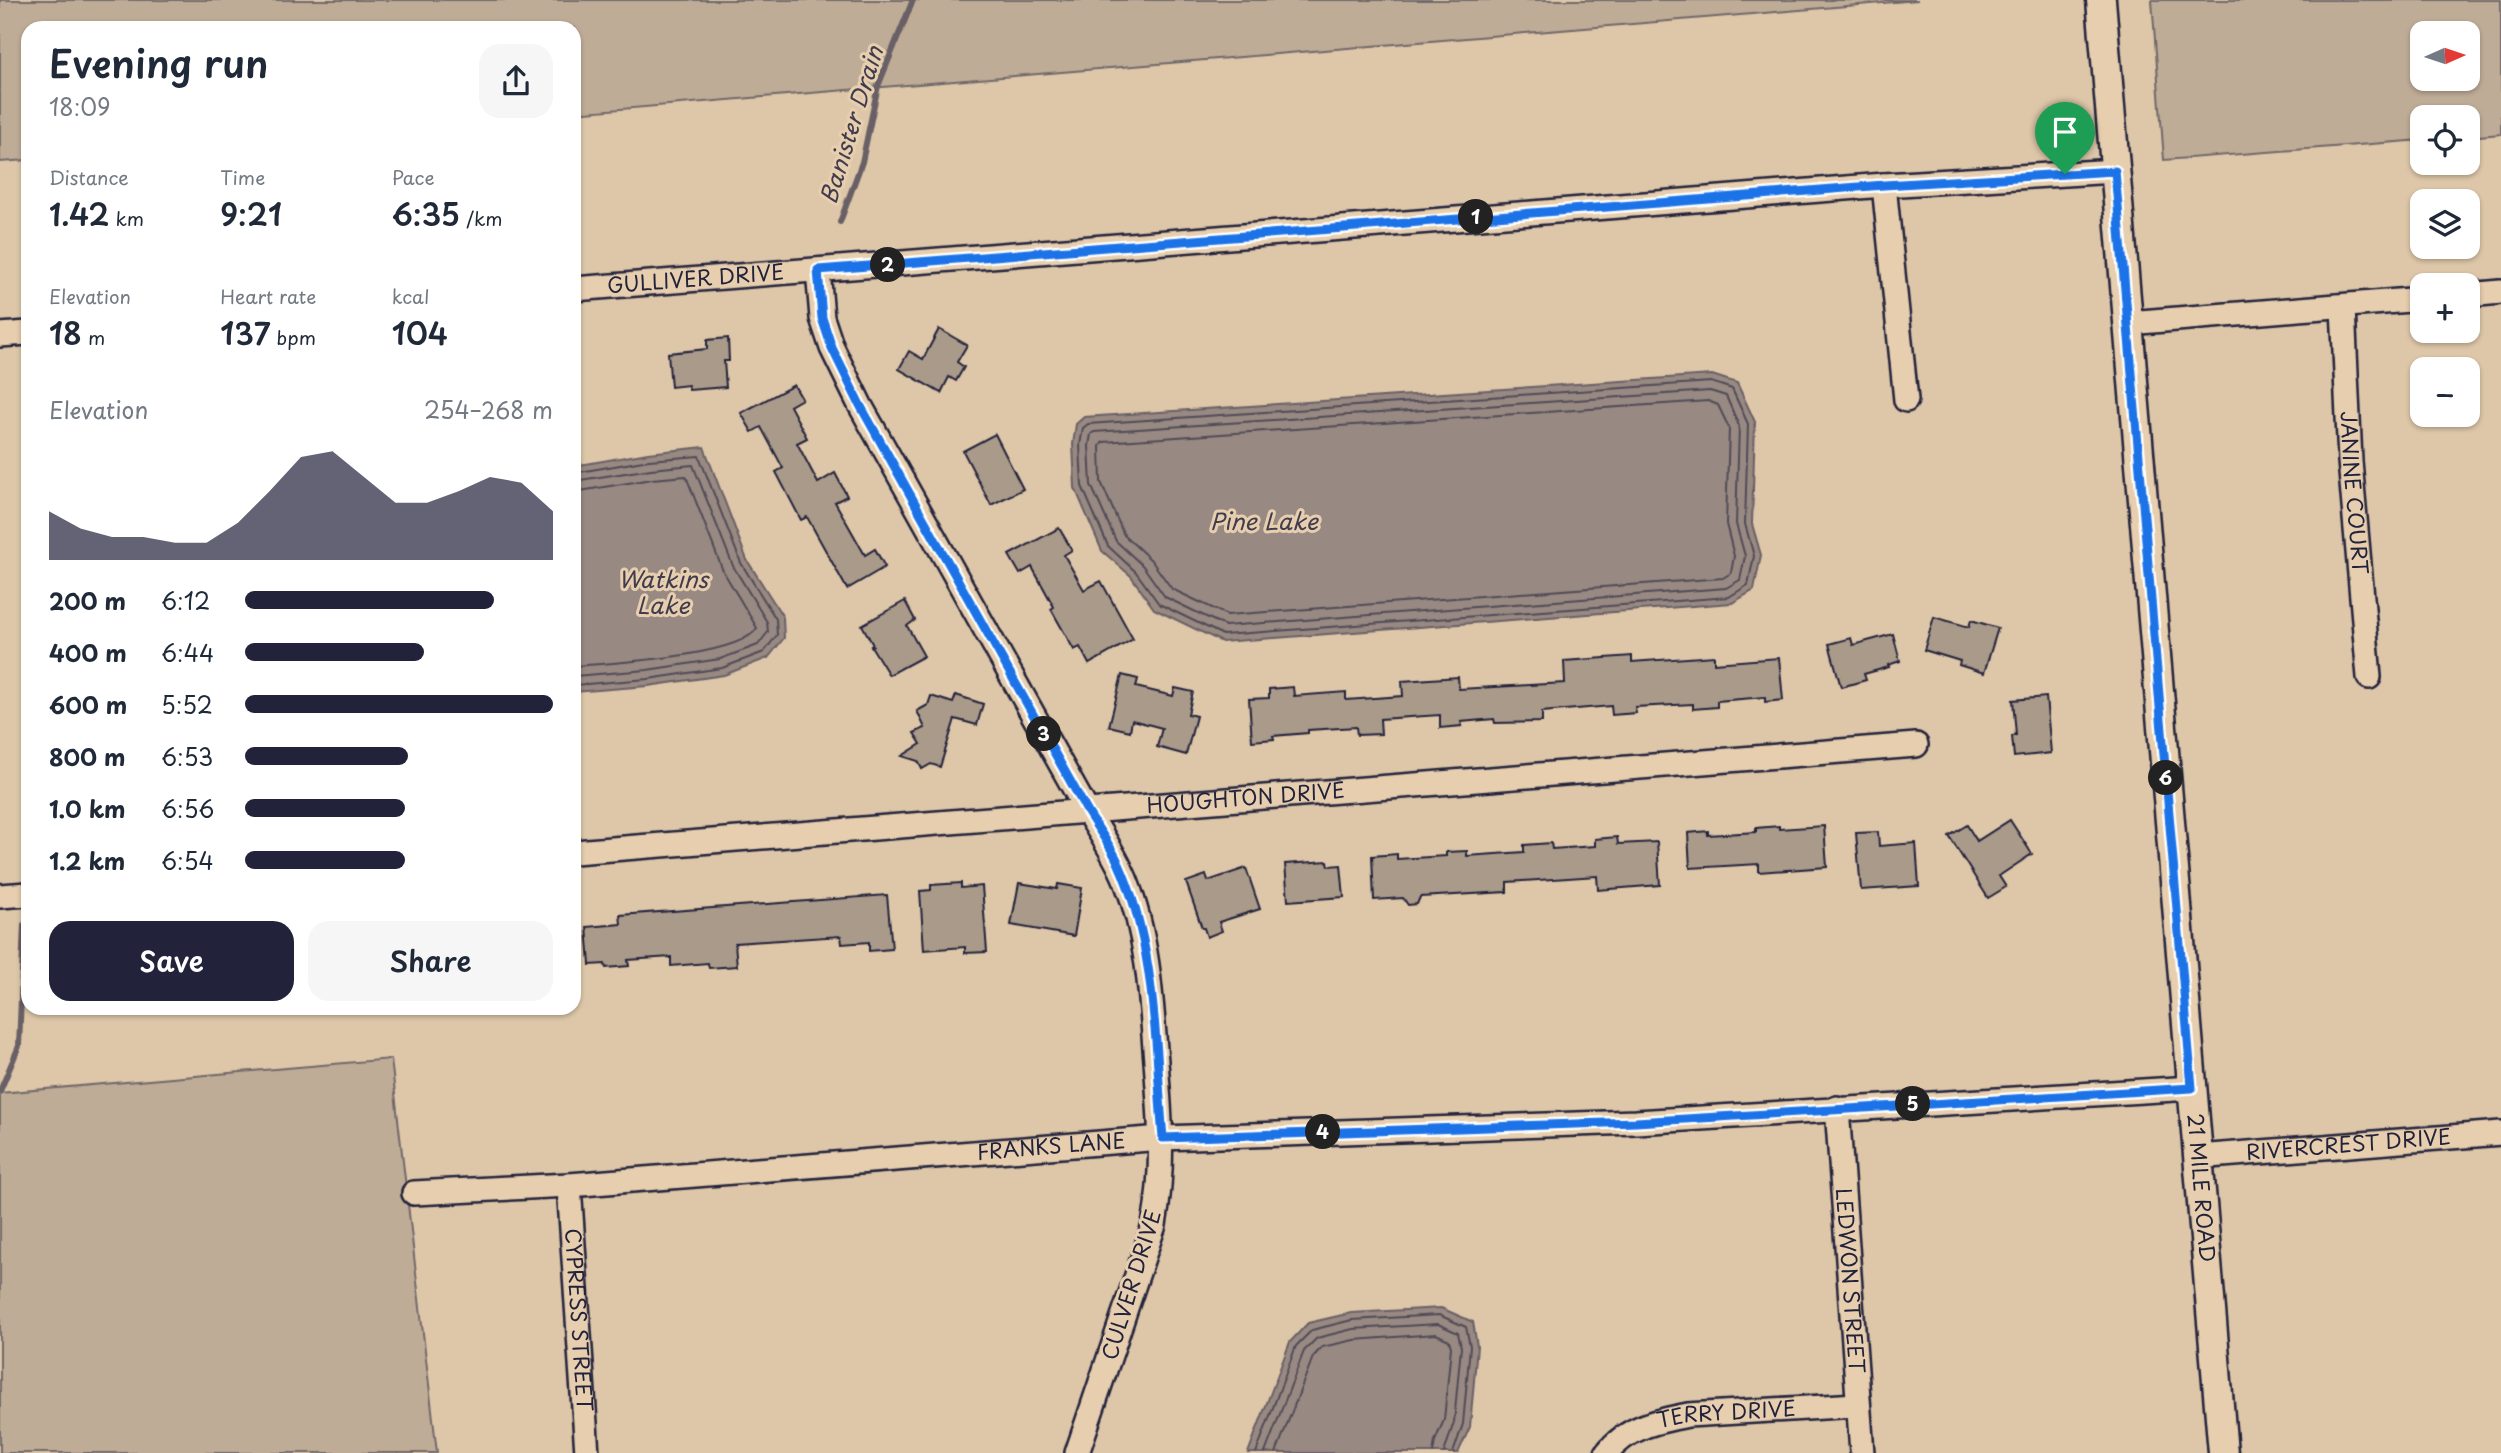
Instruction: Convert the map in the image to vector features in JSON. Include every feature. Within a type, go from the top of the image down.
[{"type":"street","name":"21 MILE ROAD","points":[[2101,0],[2222,1453]]},
{"type":"street","name":"GULLIVER DRIVE","points":[[581,288],[1884,185],[2115,171]]},
{"type":"street","points":[[1884,185],[1906,400]]},
{"type":"street","name":"CULVER DRIVE","points":[[818,270],[822,318],[832,348],[860,405],[1087,811],[1117,859],[1134,905],[1151,987],[1163,1138],[1160,1195],[1154,1225],[1077,1453]]},
{"type":"street","points":[[2480,294],[2501,292]]},
{"type":"street","points":[[2128,323],[2410,300]]},
{"type":"street","name":"JANINE COURT","points":[[2343,307],[2350,461],[2369,677]]},
{"type":"street","points":[[0,335],[21,334]]},
{"type":"street","name":"HOUGHTON DRIVE","points":[[581,851],[1916,745]]},
{"type":"street","points":[[0,896],[21,894]]},
{"type":"street","name":"FRANKS LANE","points":[[414,1193],[569,1185],[1163,1138],[1636,1122],[2192,1088]]},
{"type":"street","name":"LEDWON STREET","points":[[1837,1108],[1862,1453]]},
{"type":"street","name":"RIVERCREST DRIVE","points":[[2197,1157],[2501,1133]]},
{"type":"street","name":"CYPRESS STREET","points":[[569,1185],[587,1453]]},
{"type":"street","name":"TERRY DRIVE","points":[[1607,1453],[1633,1430],[1661,1420],[1688,1415],[1857,1405]]},
{"type":"shaded area","points":[[0,0],[1918,0],[581,112],[581,21],[21,21],[21,160],[0,162]]},
{"type":"shaded area","points":[[2152,0],[2501,0],[2501,134],[2480,136],[2480,105],[2410,105],[2410,141],[2164,160]]},
{"type":"shaded area","points":[[391,1059],[437,1453],[0,1453],[0,1093]]},
{"type":"water","name":"Pine Lake","points":[[1712,375],[1737,383],[1755,422],[1752,524],[1761,555],[1754,590],[1732,603],[1222,642],[1154,609],[1131,576],[1102,551],[1075,488],[1073,444],[1076,424],[1084,417]]},
{"type":"water","name":"Watkins Lake","points":[[704,447],[747,560],[783,617],[784,638],[768,658],[724,675],[648,686],[581,691],[581,465]]},
{"type":"water","points":[[1441,1308],[1473,1322],[1477,1346],[1470,1427],[1458,1453],[1248,1453],[1290,1342],[1308,1323],[1351,1313]]},
{"type":"building","points":[[939,329],[967,345],[957,362],[964,367],[956,381],[949,377],[941,393],[899,369],[909,351],[923,359]]},
{"type":"building","points":[[728,338],[729,361],[724,361],[726,387],[689,390],[688,385],[671,387],[668,353],[707,349],[707,340]]},
{"type":"building","points":[[794,385],[802,399],[790,406],[807,438],[797,443],[818,483],[835,473],[847,496],[835,502],[865,555],[875,549],[885,567],[847,589],[807,517],[801,520],[776,472],[783,468],[761,427],[752,432],[741,413]]},
{"type":"building","points":[[995,434],[1023,489],[991,505],[963,451]]},
{"type":"building","points":[[1059,528],[1072,550],[1064,555],[1084,590],[1101,581],[1133,639],[1089,664],[1080,647],[1074,650],[1032,567],[1020,574],[1009,555]]},
{"type":"building","points":[[905,601],[915,620],[907,626],[924,656],[889,675],[862,625]]},
{"type":"building","points":[[1934,617],[1969,627],[1971,620],[1998,628],[1984,673],[1959,665],[1960,661],[1924,650]]},
{"type":"building","points":[[1893,634],[1900,661],[1864,674],[1866,680],[1841,687],[1829,644],[1851,638],[1853,645]]},
{"type":"building","points":[[1632,656],[1632,662],[1714,656],[1714,663],[1779,658],[1783,700],[1765,702],[1765,697],[1717,701],[1717,707],[1693,709],[1693,704],[1635,707],[1636,713],[1612,715],[1611,706],[1542,712],[1542,722],[1495,723],[1494,719],[1461,722],[1462,726],[1440,728],[1440,715],[1380,719],[1381,734],[1357,735],[1356,727],[1308,730],[1308,733],[1252,741],[1249,699],[1269,698],[1269,689],[1293,687],[1294,696],[1346,692],[1346,700],[1403,696],[1402,681],[1458,677],[1459,689],[1565,683],[1564,661]]},
{"type":"building","points":[[1122,675],[1138,679],[1136,687],[1173,696],[1175,688],[1193,692],[1188,714],[1196,716],[1186,755],[1157,747],[1162,728],[1132,720],[1130,731],[1109,726]]},
{"type":"building","points":[[956,695],[983,704],[977,725],[955,719],[940,767],[931,764],[922,769],[918,761],[902,756],[921,744],[914,733],[925,728],[917,711],[928,705],[931,696],[953,703]]},
{"type":"building","points":[[2046,697],[2051,753],[2014,757],[2012,736],[2016,735],[2013,700]]},
{"type":"building","points":[[2010,820],[2032,854],[1999,876],[2006,887],[1988,898],[1949,836],[1967,825],[1977,841]]},
{"type":"building","points":[[1779,826],[1779,829],[1824,826],[1827,867],[1759,872],[1759,864],[1690,868],[1688,833],[1708,831],[1708,835],[1756,832],[1756,828]]},
{"type":"building","points":[[1878,832],[1879,846],[1916,843],[1919,886],[1861,890],[1856,833]]},
{"type":"building","points":[[1617,837],[1618,844],[1657,842],[1660,885],[1598,890],[1597,876],[1507,882],[1507,892],[1420,897],[1417,904],[1408,905],[1403,898],[1374,900],[1372,856],[1397,854],[1397,859],[1446,856],[1446,852],[1467,851],[1467,856],[1524,852],[1524,845],[1551,843],[1552,849],[1595,846],[1595,839]]},
{"type":"building","points":[[1328,861],[1329,866],[1341,865],[1344,897],[1288,901],[1285,864]]},
{"type":"building","points":[[1246,868],[1260,909],[1219,922],[1222,931],[1207,937],[1186,882],[1206,875],[1208,881]]},
{"type":"building","points":[[961,883],[961,888],[982,886],[987,952],[965,953],[965,947],[924,950],[920,891],[931,890],[931,885]]},
{"type":"building","points":[[1019,883],[1057,889],[1058,884],[1082,888],[1074,936],[1011,925]]},
{"type":"building","points":[[887,895],[892,949],[869,951],[869,942],[842,944],[841,936],[735,943],[737,966],[709,968],[708,963],[671,966],[671,957],[628,960],[629,966],[606,968],[605,964],[590,965],[587,927],[621,924],[620,915]]},
{"type":"waterway","name":"Banister Drain","points":[[840,222],[862,162],[878,86],[913,0]]},
{"type":"waterway","name":"Banister Drain","points":[[0,1091],[19,1046],[21,998]]},
{"type":"route","points":[[2115,171],[2192,1088],[1636,1122],[1163,1138],[1151,987],[1127,883],[1117,859],[1087,811],[860,405],[832,348],[822,318],[818,270],[1884,185],[2065,174],[2115,171]]}]
